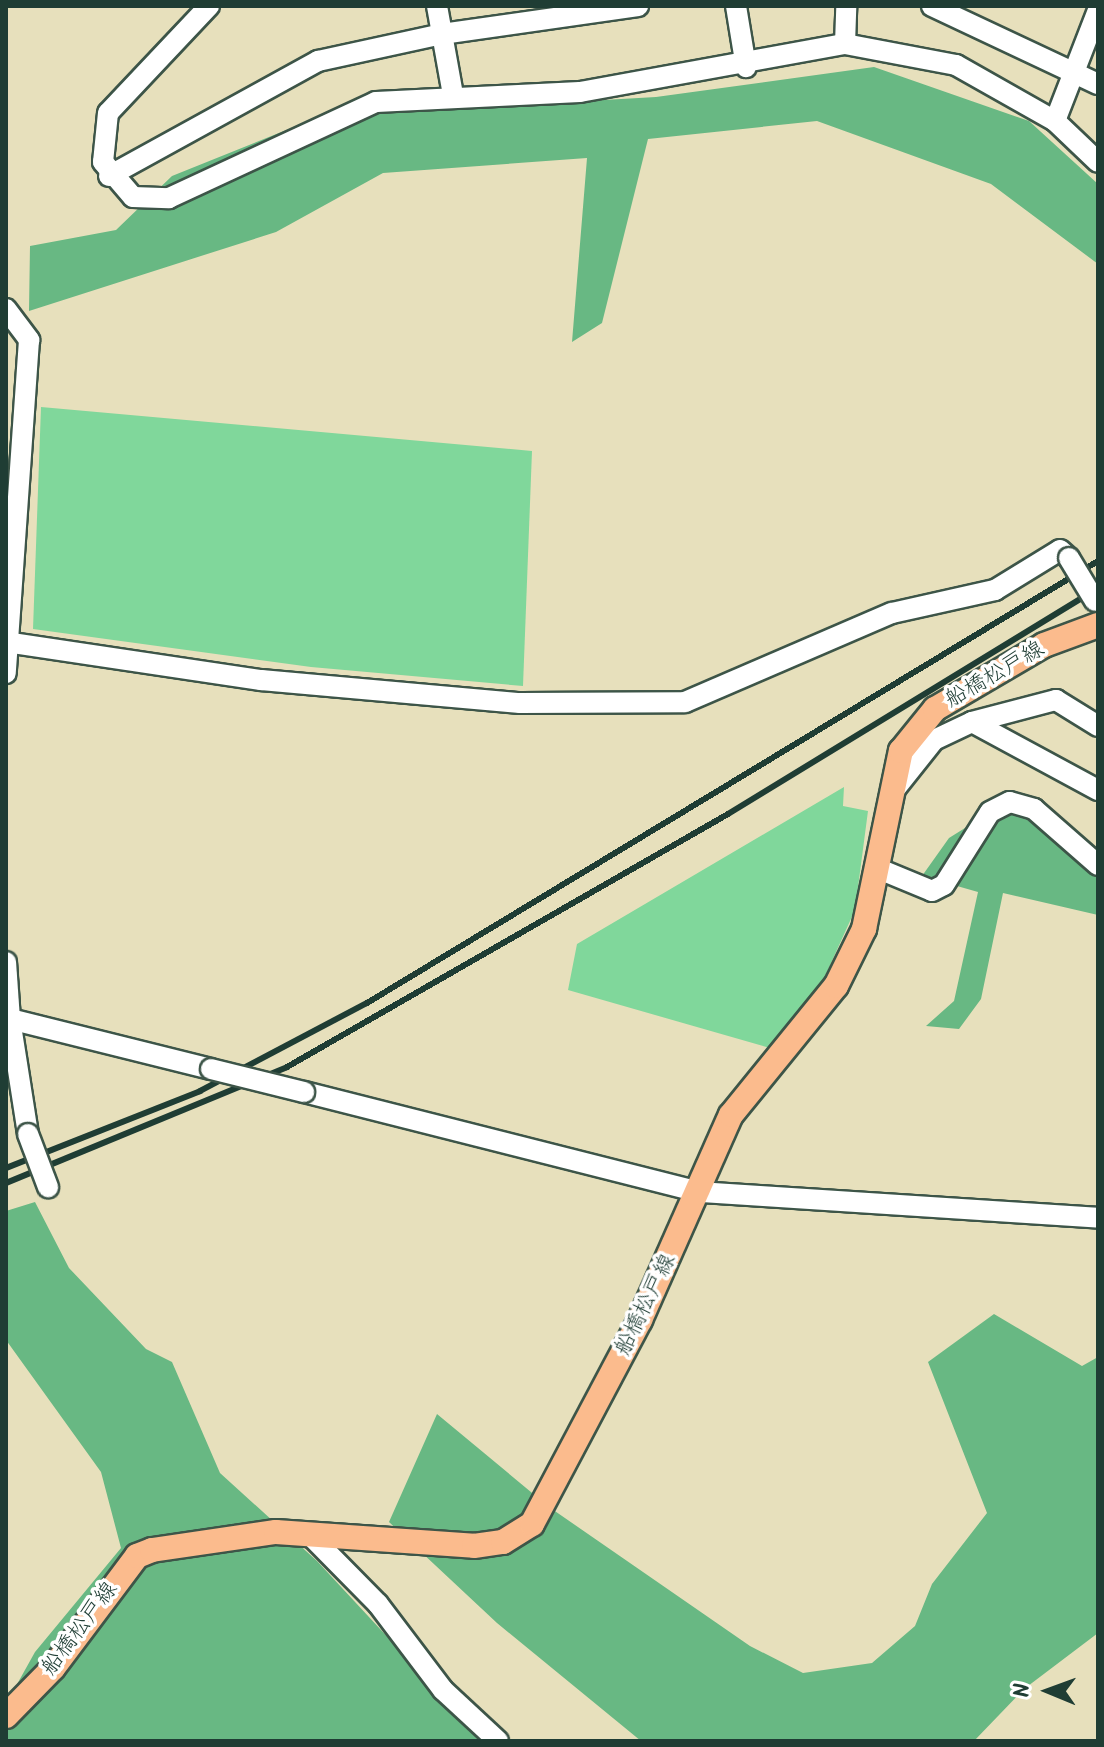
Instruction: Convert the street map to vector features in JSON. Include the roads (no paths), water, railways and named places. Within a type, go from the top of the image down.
[{"type":"main road","name":"船橋松戸線","points":[[6,1716],[53,1668],[137,1556],[308,1533],[474,1546],[513,1538],[532,1524],[700,1192],[731,1115],[836,986],[864,929],[879,869],[901,751],[935,709],[1044,645],[1097,609]]},
{"type":"street","points":[[209,6],[108,113],[109,176],[133,197],[169,198],[376,102],[453,95],[580,92],[746,67],[845,44],[956,65],[1055,121],[1098,162]]},
{"type":"street","points":[[437,6],[453,95]]},
{"type":"street","points":[[109,176],[318,61],[442,34],[638,6]]},
{"type":"street","points":[[736,6],[746,67]]},
{"type":"street","points":[[845,44],[846,6]]},
{"type":"street","points":[[932,6],[1078,69],[1098,84]]},
{"type":"street","points":[[1055,121],[1078,69],[1098,10]]},
{"type":"street","points":[[6,309],[29,340],[13,643],[6,673]]},
{"type":"street","points":[[13,643],[261,680],[520,703],[685,702],[892,613],[995,590],[1060,550],[1069,558],[1097,609]]},
{"type":"street","points":[[891,794],[934,740],[972,722],[1056,700],[1098,726]]},
{"type":"street","points":[[972,722],[1098,790]]},
{"type":"street","points":[[879,869],[932,891],[944,885],[990,812],[1010,802],[1034,809],[1098,865]]},
{"type":"street","points":[[6,962],[10,1019],[28,1134],[48,1187]]},
{"type":"street","points":[[10,1019],[700,1192],[1098,1218]]},
{"type":"street","points":[[308,1533],[378,1604],[443,1690],[498,1741]]},
{"type":"railway","points":[[6,1168],[200,1091],[367,1003],[1098,561]]},
{"type":"railway","points":[[6,1183],[287,1067],[728,814],[1098,588]]}]
